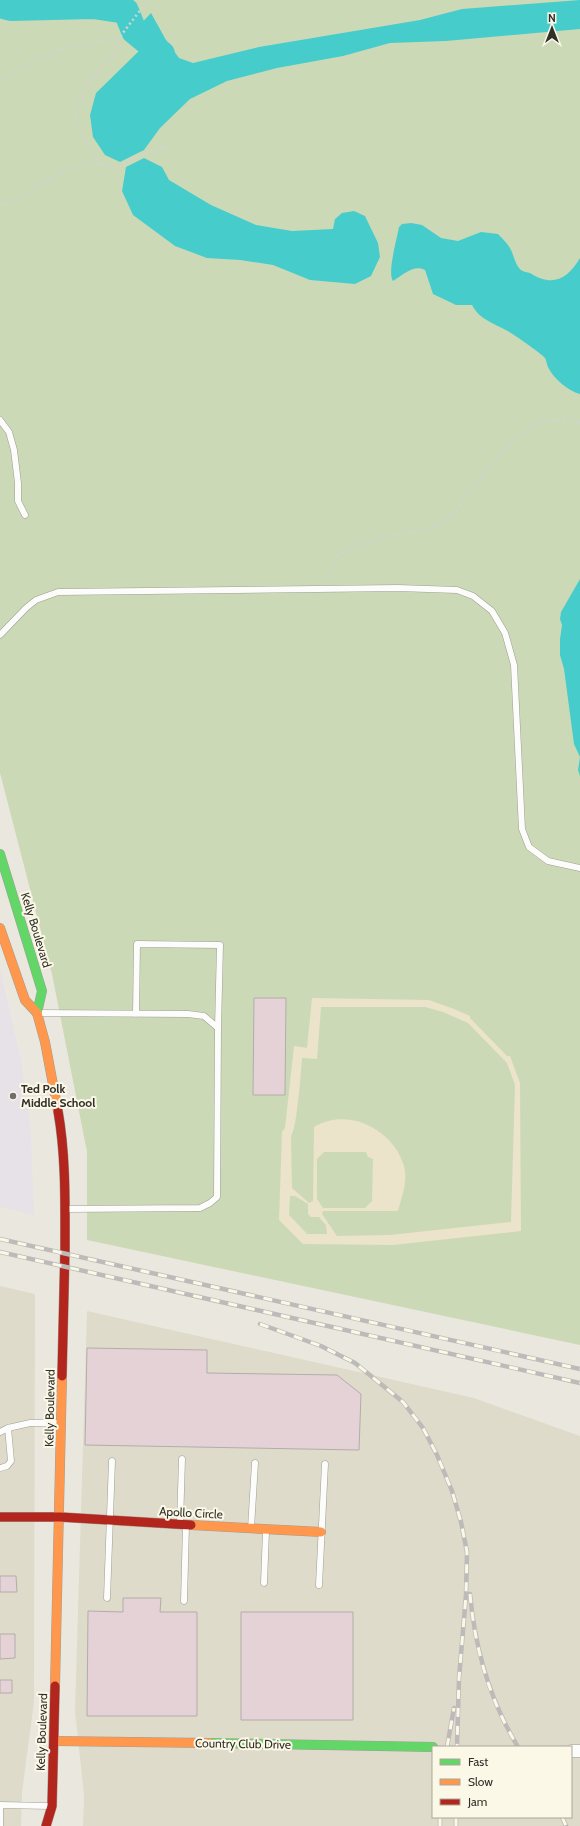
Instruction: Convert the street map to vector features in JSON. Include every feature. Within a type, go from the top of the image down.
[{"type":"street","name":"Kelly Boulevard","points":[[0,854],[42,991],[37,1013],[45,1042],[61,1128],[64,1171],[65,1209],[62,1423],[54,1741],[52,1806],[46,1826]]},
{"type":"street","name":"Kelly Boulevard","points":[[0,928],[24,1000],[37,1013]]},
{"type":"street","points":[[0,1517],[60,1517]]},
{"type":"street","name":"Apollo Circle","points":[[60,1517],[321,1532]]},
{"type":"street","name":"Country Club Drive","points":[[54,1741],[432,1748]]},
{"type":"street","name":"Kelly Boulevard","points":[[52,1806],[57,1826]]},
{"type":"lane","points":[[0,420],[9,432],[16,468],[18,501],[25,515]]},
{"type":"lane","points":[[0,635],[36,600],[58,592],[398,588],[457,590],[473,596],[492,611],[505,634],[514,665],[522,829],[530,847],[548,861],[580,868]]},
{"type":"lane","points":[[65,1209],[200,1208],[210,1203],[217,1196],[220,945],[137,944],[136,1014]]},
{"type":"lane","points":[[37,1013],[188,1014],[204,1016],[218,1028]]},
{"type":"lane","points":[[0,1432],[8,1428],[30,1422],[62,1423]]},
{"type":"lane","points":[[0,1468],[7,1466],[11,1461],[8,1428]]},
{"type":"lane","points":[[182,1458],[184,1601]]},
{"type":"lane","points":[[107,1598],[112,1461]]},
{"type":"lane","points":[[251,1529],[255,1463]]},
{"type":"lane","points":[[319,1585],[325,1464]]},
{"type":"lane","points":[[264,1583],[266,1529]]},
{"type":"lane","points":[[0,1826],[0,1806],[52,1806]]},
{"type":"path","points":[[100,164],[77,124],[77,106],[94,77],[115,53],[119,38],[148,0]]},
{"type":"path","points":[[0,81],[28,64],[59,51],[90,41],[119,38]]},
{"type":"path","points":[[0,204],[15,201],[50,179],[72,168],[91,163],[119,168],[145,153],[170,146]]},
{"type":"path","points":[[330,589],[330,572],[335,559],[344,552],[358,544],[431,528],[446,520],[458,509],[468,492],[513,442],[538,424],[574,421],[580,423]]},
{"type":"shaded area","name":"Ted Polk Middle School","points":[[0,969],[21,1060],[31,1133],[34,1215],[0,1207]]},
{"type":"shaded area","points":[[0,1286],[35,1294],[34,1702],[22,1792],[21,1826],[0,1826]]},
{"type":"shaded area","points":[[87,1311],[474,1398],[580,1436],[580,1826],[83,1826],[84,1795],[75,1711]]},
{"type":"green space","points":[[0,0],[580,0],[580,1345],[87,1240],[87,1152],[52,974],[0,773]]},
{"type":"sand","points":[[312,998],[429,1000],[470,1016],[470,1018],[507,1056],[510,1056],[520,1083],[521,1231],[393,1245],[303,1244],[279,1220],[282,1132],[285,1128],[294,1046],[307,1048]],"holes":[[[321,1007],[425,1007],[443,1012],[468,1023],[507,1063],[515,1085],[511,1222],[390,1235],[337,1236],[322,1214],[323,1211],[398,1211],[405,1183],[404,1166],[399,1153],[380,1132],[368,1125],[355,1121],[341,1119],[327,1121],[314,1127],[313,1201],[309,1203],[292,1188],[291,1136],[297,1112],[302,1058],[317,1059]],[[324,1152],[366,1152],[368,1157],[373,1159],[372,1201],[365,1208],[323,1208],[317,1199],[317,1159]],[[290,1196],[295,1196],[308,1204],[308,1214],[311,1217],[319,1217],[326,1225],[327,1234],[307,1234],[289,1215]]]},
{"type":"water","points":[[580,0],[580,29],[446,41],[390,43],[343,56],[277,68],[227,81],[190,99],[160,128],[144,150],[120,162],[105,155],[93,137],[90,115],[96,93],[143,47],[134,31],[151,13],[166,40],[179,58],[193,63],[259,47],[420,20],[462,9]]},
{"type":"water","points":[[144,158],[162,167],[169,180],[211,205],[256,225],[292,231],[333,229],[335,219],[342,213],[354,211],[365,216],[378,243],[380,257],[371,276],[355,284],[310,280],[273,265],[240,260],[207,258],[175,246],[133,215],[122,191],[126,167]]},
{"type":"water","points":[[411,223],[422,225],[441,238],[458,241],[481,232],[498,234],[510,248],[517,265],[521,270],[545,280],[558,279],[564,276],[570,272],[580,258],[580,394],[566,387],[557,380],[547,366],[543,356],[511,333],[484,319],[472,305],[456,305],[433,294],[425,270],[417,268],[413,269],[393,281],[391,271],[399,227],[402,224]]},
{"type":"water","points":[[580,579],[580,757],[574,744],[564,669],[560,655],[562,625],[560,619],[561,612]]},
{"type":"water","points":[[580,757],[580,776],[578,770]]},
{"type":"building","points":[[254,998],[286,998],[285,1095],[253,1095]]},
{"type":"building","points":[[87,1348],[207,1350],[207,1373],[337,1375],[361,1394],[359,1450],[85,1445]]},
{"type":"building","points":[[0,1576],[16,1576],[17,1592],[0,1592]]},
{"type":"building","points":[[123,1598],[161,1598],[160,1612],[197,1612],[197,1716],[87,1716],[88,1611],[123,1612]]},
{"type":"building","points":[[241,1612],[353,1612],[353,1720],[241,1720]]},
{"type":"building","points":[[0,1634],[15,1634],[15,1658],[0,1659]]},
{"type":"building","points":[[0,1680],[12,1680],[12,1693],[0,1693]]},
{"type":"waterway","points":[[0,5],[11,8],[93,6],[126,11],[134,31],[162,54]]},
{"type":"railway","points":[[0,1239],[580,1369]]},
{"type":"railway","points":[[0,1252],[580,1383]]},
{"type":"railway","points":[[260,1324],[321,1346],[355,1363],[403,1402],[423,1428],[437,1455],[452,1491],[461,1522],[467,1552],[466,1595],[459,1678],[457,1746]]},
{"type":"railway","points":[[470,1594],[472,1614],[485,1673],[499,1711],[517,1746]]},
{"type":"railway","points":[[447,1746],[454,1708]]},
{"type":"railway","points":[[440,1818],[440,1826]]},
{"type":"railway","points":[[456,1818],[456,1826]]},
{"type":"railway","points":[[562,1818],[566,1826]]},
{"type":"traffic: fast","points":[[0,854],[42,991],[37,1013]]},
{"type":"traffic: fast","points":[[209,1743],[432,1747]]},
{"type":"traffic: slow","points":[[0,928],[25,1000],[37,1013],[45,1042],[58,1111]]},
{"type":"traffic: slow","points":[[55,1686],[62,1376]]},
{"type":"traffic: slow","points":[[191,1525],[321,1532]]},
{"type":"traffic: slow","points":[[54,1741],[209,1743]]},
{"type":"traffic: jam","points":[[58,1111],[64,1162],[65,1197],[62,1376]]},
{"type":"traffic: jam","points":[[0,1517],[60,1517],[191,1525]]},
{"type":"traffic: jam","points":[[46,1826],[52,1806],[55,1686]]},
{"type":"place","name":"Ted Polk Middle School","points":[[13,1096]]}]
